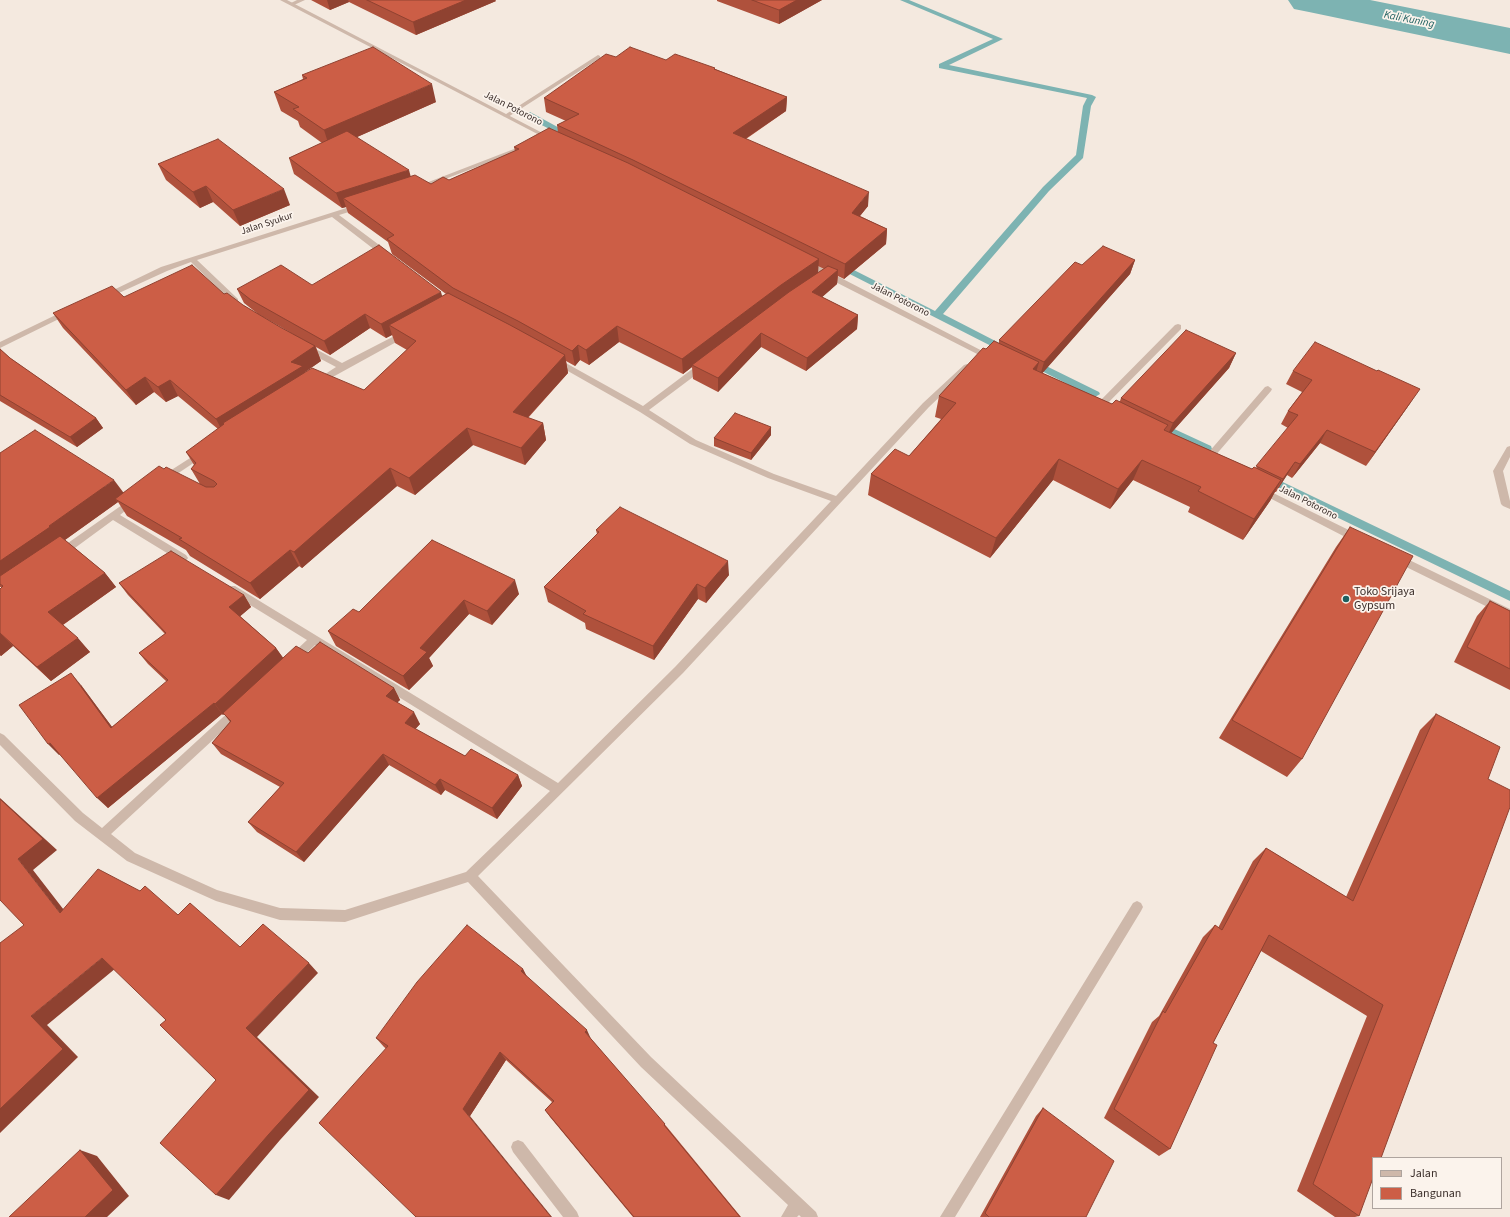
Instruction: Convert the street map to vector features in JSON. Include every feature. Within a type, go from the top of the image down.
[{"type":"street","name":"Jalan Potorono","points":[[283,0],[561,144]]},
{"type":"street","points":[[292,4],[302,0]]},
{"type":"street","points":[[506,116],[598,57]]},
{"type":"street","points":[[412,189],[530,145],[546,137]]},
{"type":"street","name":"Jalan Syukur","points":[[98,299],[164,269],[192,259],[369,203]]},
{"type":"street","points":[[333,214],[395,261]]},
{"type":"street","points":[[192,259],[230,298],[242,307]]},
{"type":"street","name":"Jalan Potorono","points":[[799,260],[824,276],[996,360]]},
{"type":"street","points":[[0,345],[76,309]]},
{"type":"street","points":[[1097,409],[1178,327]]},
{"type":"street","points":[[312,385],[413,329]]},
{"type":"street","points":[[297,343],[342,367]]},
{"type":"street","points":[[546,354],[643,410],[693,442],[771,476],[837,500]]},
{"type":"street","points":[[0,738],[80,817],[131,856],[216,895],[280,914],[345,916],[470,876],[559,790],[679,670],[926,405],[982,354]]},
{"type":"street","points":[[643,410],[710,359]]},
{"type":"street","points":[[1205,462],[1268,389]]},
{"type":"street","points":[[157,484],[210,449]]},
{"type":"street","points":[[1510,449],[1498,471],[1506,504],[1510,506]]},
{"type":"street","points":[[170,475],[182,481]]},
{"type":"street","name":"Jalan Potorono","points":[[1254,487],[1368,544]]},
{"type":"street","points":[[52,559],[138,497]]},
{"type":"street","points":[[113,515],[194,565]]},
{"type":"street","points":[[1389,554],[1510,614]]},
{"type":"street","points":[[221,581],[559,790]]},
{"type":"street","points":[[286,666],[315,639]]},
{"type":"street","points":[[102,835],[246,703]]},
{"type":"street","points":[[470,876],[646,1062],[811,1217]]},
{"type":"street","points":[[947,1217],[1137,907]]},
{"type":"street","points":[[518,1148],[572,1217]]},
{"type":"street","points":[[788,1217],[798,1204]]},
{"type":"building","points":[[367,0],[466,0],[413,22]]},
{"type":"building","points":[[752,0],[797,0],[779,10]]},
{"type":"building","points":[[373,47],[432,84],[324,130],[293,109],[299,107],[274,92],[307,78],[302,75]]},
{"type":"building","points":[[630,47],[666,60],[675,54],[715,68],[714,69],[787,97],[733,133],[869,192],[852,213],[887,229],[845,264],[633,160],[557,125],[579,114],[544,98],[606,54],[616,57]]},
{"type":"building","points":[[549,128],[628,163],[819,259],[781,285],[682,359],[617,326],[586,350],[578,345],[572,351],[518,321],[453,288],[387,239],[394,235],[343,198],[415,175],[431,184],[443,177],[449,180],[519,149],[514,147]]},
{"type":"building","points":[[347,131],[409,170],[336,193],[289,158]]},
{"type":"building","points":[[218,139],[284,189],[233,210],[206,186],[193,192],[158,164]]},
{"type":"building","points":[[379,245],[441,292],[381,324],[365,314],[324,341],[251,300],[237,289],[281,265],[312,285]]},
{"type":"building","points":[[1103,246],[1135,260],[1044,362],[999,340],[1075,262],[1082,265]]},
{"type":"building","points":[[192,265],[224,294],[227,293],[243,305],[315,346],[291,362],[303,366],[216,419],[170,380],[158,387],[145,377],[126,390],[53,313],[112,286],[124,297]]},
{"type":"building","points":[[828,266],[838,270],[812,292],[858,315],[807,358],[761,333],[718,378],[692,365],[789,292]]},
{"type":"building","points":[[448,293],[565,355],[513,412],[543,423],[521,448],[467,428],[409,478],[390,468],[294,552],[290,550],[250,583],[179,539],[182,538],[115,499],[159,466],[164,469],[166,467],[206,487],[214,487],[217,484],[214,481],[191,469],[196,463],[186,452],[224,424],[223,423],[312,368],[364,390],[416,341],[389,325]]},
{"type":"building","points":[[1186,330],[1236,353],[1173,423],[1121,398]]},
{"type":"building","points":[[994,341],[1039,362],[1033,369],[1112,404],[1116,400],[1168,425],[1164,430],[1252,469],[1254,467],[1281,480],[1254,519],[1198,491],[1201,487],[1142,460],[1118,489],[1059,459],[996,538],[871,474],[895,449],[909,456],[956,403],[939,396],[983,348],[986,349]]},
{"type":"building","points":[[1315,342],[1420,389],[1375,452],[1327,430],[1300,464],[1295,462],[1283,479],[1256,466],[1298,415],[1288,411],[1312,380],[1293,371]]},
{"type":"building","points":[[0,349],[10,358],[96,418],[70,437],[0,395]]},
{"type":"building","points":[[735,413],[771,427],[751,453],[714,438]]},
{"type":"building","points":[[35,430],[114,480],[49,526],[50,527],[0,561],[0,453]]},
{"type":"building","points":[[620,507],[728,561],[705,588],[697,584],[653,646],[583,614],[586,611],[544,587],[599,532],[596,530]]},
{"type":"building","points":[[1350,527],[1413,556],[1302,759],[1232,720]]},
{"type":"building","points":[[60,536],[105,573],[48,612],[78,638],[37,667],[0,633],[0,589],[3,586],[0,584],[0,576]]},
{"type":"building","points":[[432,540],[515,580],[487,611],[464,600],[420,648],[427,652],[403,676],[328,631],[353,609],[359,612]]},
{"type":"building","points":[[171,551],[244,595],[229,607],[276,648],[215,704],[214,703],[97,798],[50,743],[48,744],[19,705],[71,673],[111,728],[168,680],[139,653],[166,633],[119,583]]},
{"type":"building","points":[[1490,601],[1510,611],[1510,669],[1467,647]]},
{"type":"building","points":[[320,642],[394,688],[386,696],[414,712],[405,723],[465,756],[471,749],[518,775],[492,808],[440,779],[435,785],[383,754],[296,852],[248,822],[284,783],[212,743],[231,721],[223,713],[296,646],[308,653]]},
{"type":"building","points":[[1436,714],[1500,747],[1488,779],[1510,790],[1510,807],[1381,1157],[1372,1157],[1372,1181],[1359,1216],[1313,1184],[1383,1005],[1269,935],[1213,1043],[1217,1045],[1170,1149],[1114,1109],[1163,1011],[1165,1013],[1215,925],[1222,930],[1266,848],[1353,901]]},
{"type":"building","points":[[0,799],[43,839],[18,859],[60,913],[98,869],[140,891],[145,886],[178,915],[190,903],[240,947],[263,924],[309,963],[246,1028],[309,1090],[216,1195],[160,1143],[216,1080],[160,1025],[166,1020],[102,958],[31,1016],[63,1049],[0,1109],[0,943],[24,925],[0,900]]},
{"type":"building","points":[[467,925],[523,969],[521,971],[587,1030],[585,1032],[665,1124],[664,1125],[740,1217],[634,1217],[545,1110],[554,1101],[500,1052],[463,1109],[551,1217],[416,1217],[319,1123],[388,1046],[376,1038],[417,982]]},
{"type":"building","points":[[1043,1108],[1114,1161],[1086,1217],[989,1217],[985,1213]]},
{"type":"building","points":[[80,1150],[113,1190],[85,1217],[9,1217]]},
{"type":"waterway","points":[[903,0],[999,39],[942,66],[1092,97],[1087,106],[1080,156],[1046,189],[970,275],[937,315]]},
{"type":"waterway","name":"Kali Kuning","points":[[1309,0],[1510,41]]},
{"type":"waterway","points":[[527,114],[572,137]]},
{"type":"waterway","points":[[837,265],[1006,350]]},
{"type":"waterway","points":[[1032,362],[1095,394]]},
{"type":"waterway","points":[[1157,425],[1207,449]]},
{"type":"waterway","points":[[1266,478],[1510,596]]},
{"type":"place","name":"Toko Srijaya Gypsum","points":[[1346,599]]}]
